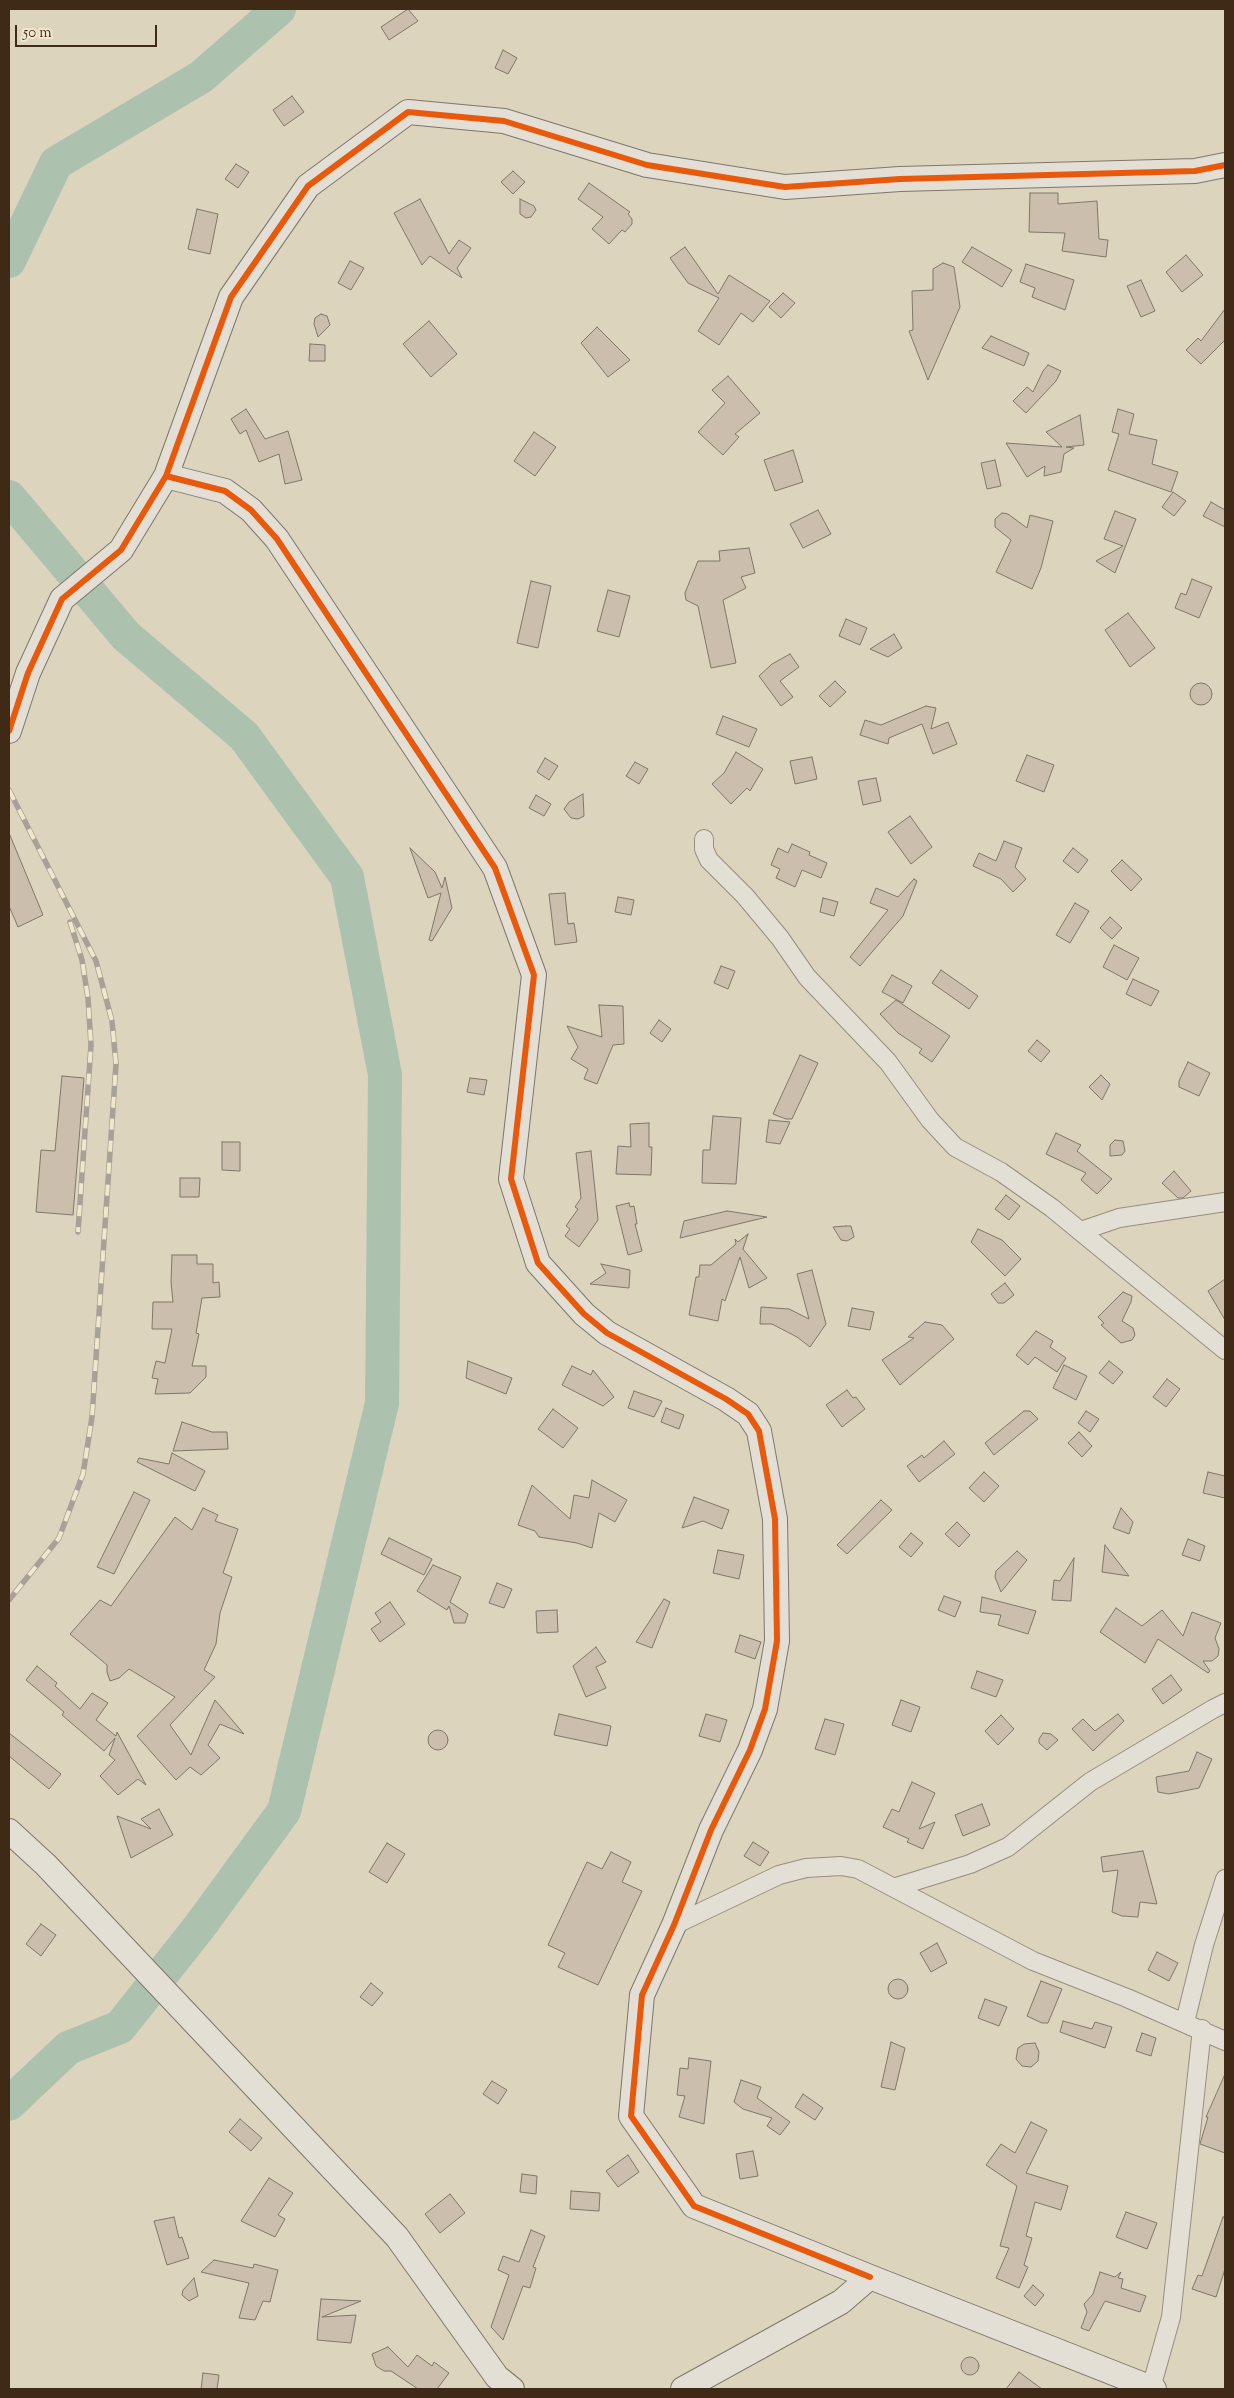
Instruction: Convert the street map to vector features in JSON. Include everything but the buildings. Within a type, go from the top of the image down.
[{"type":"street","points":[[9,731],[28,673],[62,599],[121,550],[166,476],[230,297],[308,186],[408,112],[504,121],[647,164],[785,186],[900,179],[1195,171],[1225,165]]},
{"type":"street","points":[[166,476],[225,491],[250,510],[277,539],[495,868],[534,975],[511,1179],[538,1263],[584,1314],[608,1333],[726,1399],[748,1414],[759,1431],[775,1520],[777,1641],[765,1709],[750,1750],[711,1830],[674,1924],[642,1995],[631,2116],[694,2206],[1152,2389],[1171,2318],[1202,2029]]},
{"type":"street","points":[[704,839],[704,850],[709,860],[745,896],[780,938],[807,977],[888,1062],[930,1120],[956,1147],[1001,1172],[1052,1208],[1225,1350]]},
{"type":"street","points":[[1080,1232],[1119,1218],[1225,1202]]},
{"type":"street","points":[[896,1887],[970,1864],[1008,1847],[1090,1782],[1225,1703]]},
{"type":"street","points":[[9,1831],[46,1865],[397,2237],[500,2385]]},
{"type":"street","points":[[674,1924],[779,1875],[806,1868],[841,1866],[858,1869],[896,1887],[1033,1961],[1202,2029],[1225,2041]]},
{"type":"street","points":[[1185,2022],[1204,1945],[1222,1899],[1225,1880]]},
{"type":"street","points":[[683,2389],[841,2302],[870,2277]]},
{"type":"waterway","points":[[9,261],[56,163],[201,77],[279,9]]},
{"type":"waterway","points":[[9,497],[126,636],[244,736],[347,877],[385,1075],[382,1403],[284,1811],[200,1926],[120,2027],[68,2048],[9,2104]]},
{"type":"railway","points":[[9,790],[96,961],[112,1021],[116,1064],[92,1417],[83,1474],[59,1538],[9,1600]]},
{"type":"railway","points":[[70,922],[82,960],[88,998],[91,1045],[78,1232]]},
{"type":"cycle path","points":[[9,731],[28,673],[62,599],[121,550],[166,476],[231,297],[308,186],[408,112],[504,121],[647,165],[785,187],[900,179],[1195,171],[1225,165]]},
{"type":"cycle path","points":[[166,476],[225,491],[251,510],[277,539],[495,868],[534,975],[511,1179],[538,1263],[584,1314],[607,1333],[726,1399],[748,1414],[759,1431],[775,1519],[777,1641],[765,1709],[750,1750],[711,1830],[674,1925],[642,1995],[631,2116],[694,2206],[870,2277]]}]
